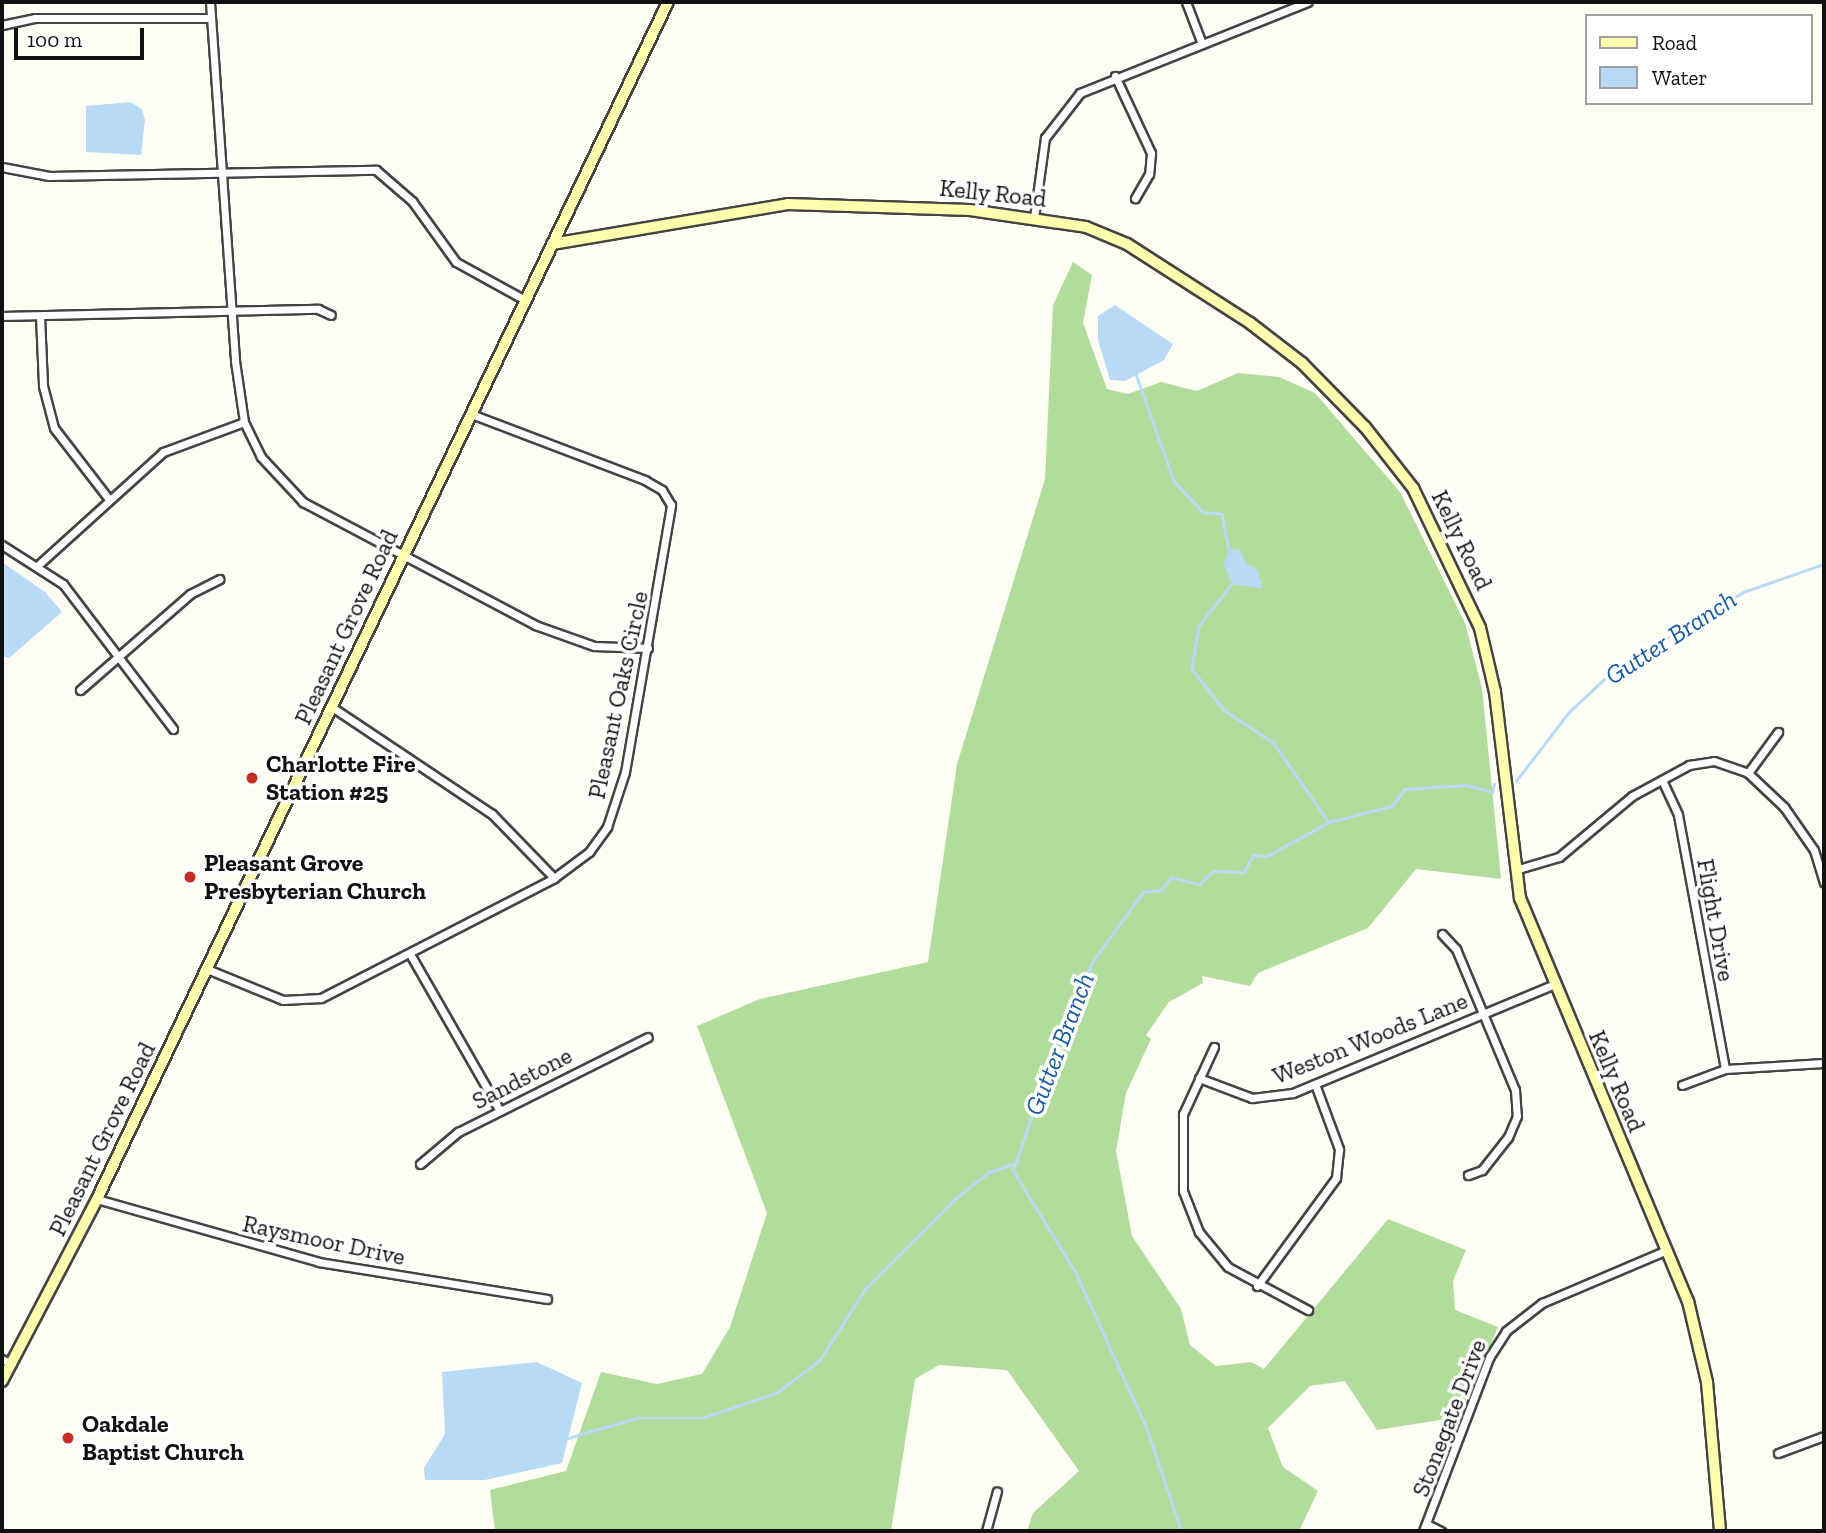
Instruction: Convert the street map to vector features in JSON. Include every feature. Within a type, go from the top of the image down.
[{"type":"street","points":[[210,2],[209,18],[232,311],[244,422],[261,457],[303,502],[561,636],[594,646],[648,648]]},
{"type":"street","name":"Pleasant Grove Road","points":[[2,1381],[7,1362],[97,1199],[668,2]]},
{"type":"street","points":[[1186,2],[1202,44]]},
{"type":"street","points":[[1034,218],[1039,157],[1049,129],[1080,93],[1115,76],[1308,2]]},
{"type":"street","points":[[2,25],[35,18],[209,18]]},
{"type":"street","points":[[1115,76],[1151,153],[1149,174],[1135,198]]},
{"type":"street","points":[[2,167],[34,176],[376,170],[404,192],[456,262],[525,300]]},
{"type":"street","name":"Kelly Road","points":[[552,244],[788,204],[1034,218],[1109,236],[1250,323],[1333,392],[1401,469],[1454,565],[1488,654],[1513,870],[1553,985],[1667,1250],[1703,1351],[1720,1531]]},
{"type":"street","points":[[2,317],[232,311],[331,315]]},
{"type":"street","points":[[40,316],[43,386],[54,428],[108,498]]},
{"type":"street","name":"Pleasant Oaks Circle","points":[[207,969],[300,1002],[336,992],[554,878],[589,852],[612,815],[673,522],[667,495],[645,480],[471,414]]},
{"type":"street","points":[[37,566],[108,498],[172,447],[244,422]]},
{"type":"street","points":[[2,545],[37,566],[75,597],[173,729]]},
{"type":"street","points":[[80,690],[117,653],[219,579]]},
{"type":"street","points":[[332,707],[483,807],[554,878]]},
{"type":"street","points":[[1748,773],[1778,732]]},
{"type":"street","points":[[1513,870],[1559,858],[1625,801],[1701,762],[1748,773],[1788,813],[1814,850],[1824,883]]},
{"type":"street","name":"Flight Drive","points":[[1662,780],[1678,815],[1725,1069]]},
{"type":"street","points":[[1442,934],[1456,950],[1515,1090],[1517,1116],[1482,1170],[1468,1175]]},
{"type":"street","points":[[410,954],[500,1111]]},
{"type":"street","name":"Weston Woods Lane","points":[[1199,1079],[1266,1099],[1315,1084],[1553,985]]},
{"type":"street","name":"Sandstone","points":[[420,1164],[435,1147],[500,1111],[648,1037]]},
{"type":"street","points":[[1214,1047],[1183,1114],[1183,1191],[1199,1232],[1228,1267],[1257,1286],[1308,1310]]},
{"type":"street","points":[[1682,1085],[1725,1069],[1824,1063]]},
{"type":"street","points":[[1257,1286],[1336,1178],[1339,1149],[1315,1084]]},
{"type":"street","name":"Raysmoor Drive","points":[[97,1199],[319,1262],[547,1299]]},
{"type":"street","name":"Stonegate Drive","points":[[1425,1528],[1482,1376],[1506,1331],[1542,1303],[1667,1250]]},
{"type":"street","points":[[1778,1453],[1824,1436]]},
{"type":"street","points":[[986,1531],[997,1491]]},
{"type":"street","points":[[1425,1528],[1440,1531]]},
{"type":"green space","points":[[1073,262],[1092,275],[1083,323],[1107,389],[1128,394],[1161,382],[1197,391],[1238,373],[1279,377],[1315,393],[1400,492],[1465,623],[1482,688],[1501,879],[1416,869],[1368,928],[1258,973],[1250,986],[1202,976],[1203,983],[1169,1002],[1146,1035],[1151,1039],[1126,1093],[1116,1151],[1132,1236],[1181,1309],[1190,1345],[1216,1366],[1251,1362],[1264,1369],[1388,1219],[1466,1250],[1453,1281],[1455,1310],[1498,1327],[1459,1417],[1377,1430],[1345,1381],[1310,1386],[1268,1428],[1283,1467],[1318,1491],[1299,1531],[1027,1531],[1033,1513],[1079,1471],[1007,1370],[939,1365],[915,1379],[891,1531],[495,1531],[490,1490],[566,1471],[601,1372],[657,1384],[702,1374],[730,1327],[767,1213],[697,1026],[760,999],[928,962],[957,764],[1045,479],[1053,305]]},
{"type":"water","points":[[130,102],[142,109],[145,120],[141,155],[86,152],[86,106]]},
{"type":"water","points":[[1115,305],[1173,344],[1164,360],[1125,381],[1110,380],[1098,340],[1098,316]]},
{"type":"water","points":[[1229,549],[1240,550],[1246,564],[1256,568],[1263,589],[1232,584],[1224,564]]},
{"type":"water","points":[[2,562],[45,592],[62,612],[9,658],[2,656]]},
{"type":"water","points":[[537,1362],[582,1383],[562,1463],[485,1480],[425,1480],[424,1468],[445,1434],[442,1372]]},
{"type":"waterway","points":[[1136,374],[1174,481],[1203,512],[1222,514],[1229,551]]},
{"type":"waterway","name":"Gutter Branch","points":[[1516,781],[1569,712],[1615,669],[1743,592],[1824,564]]},
{"type":"waterway","points":[[1233,583],[1199,626],[1192,669],[1224,710],[1273,742],[1328,821]]},
{"type":"waterway","name":"Gutter Branch","points":[[1181,1531],[1147,1430],[1075,1272],[1013,1171],[1061,1029],[1093,961],[1143,892],[1161,890],[1171,877],[1200,884],[1213,871],[1244,872],[1253,855],[1267,856],[1329,822],[1392,806],[1405,789],[1466,785],[1492,792],[1494,784]]},
{"type":"waterway","points":[[568,1438],[637,1418],[702,1418],[776,1393],[820,1360],[865,1289],[956,1198],[989,1172],[1014,1164]]},
{"type":"place","name":"Charlotte Fire Station #25","points":[[252,778]]},
{"type":"place","name":"Pleasant Grove Presbyterian Church","points":[[190,877]]},
{"type":"place","name":"Oakdale Baptist Church","points":[[68,1438]]}]
